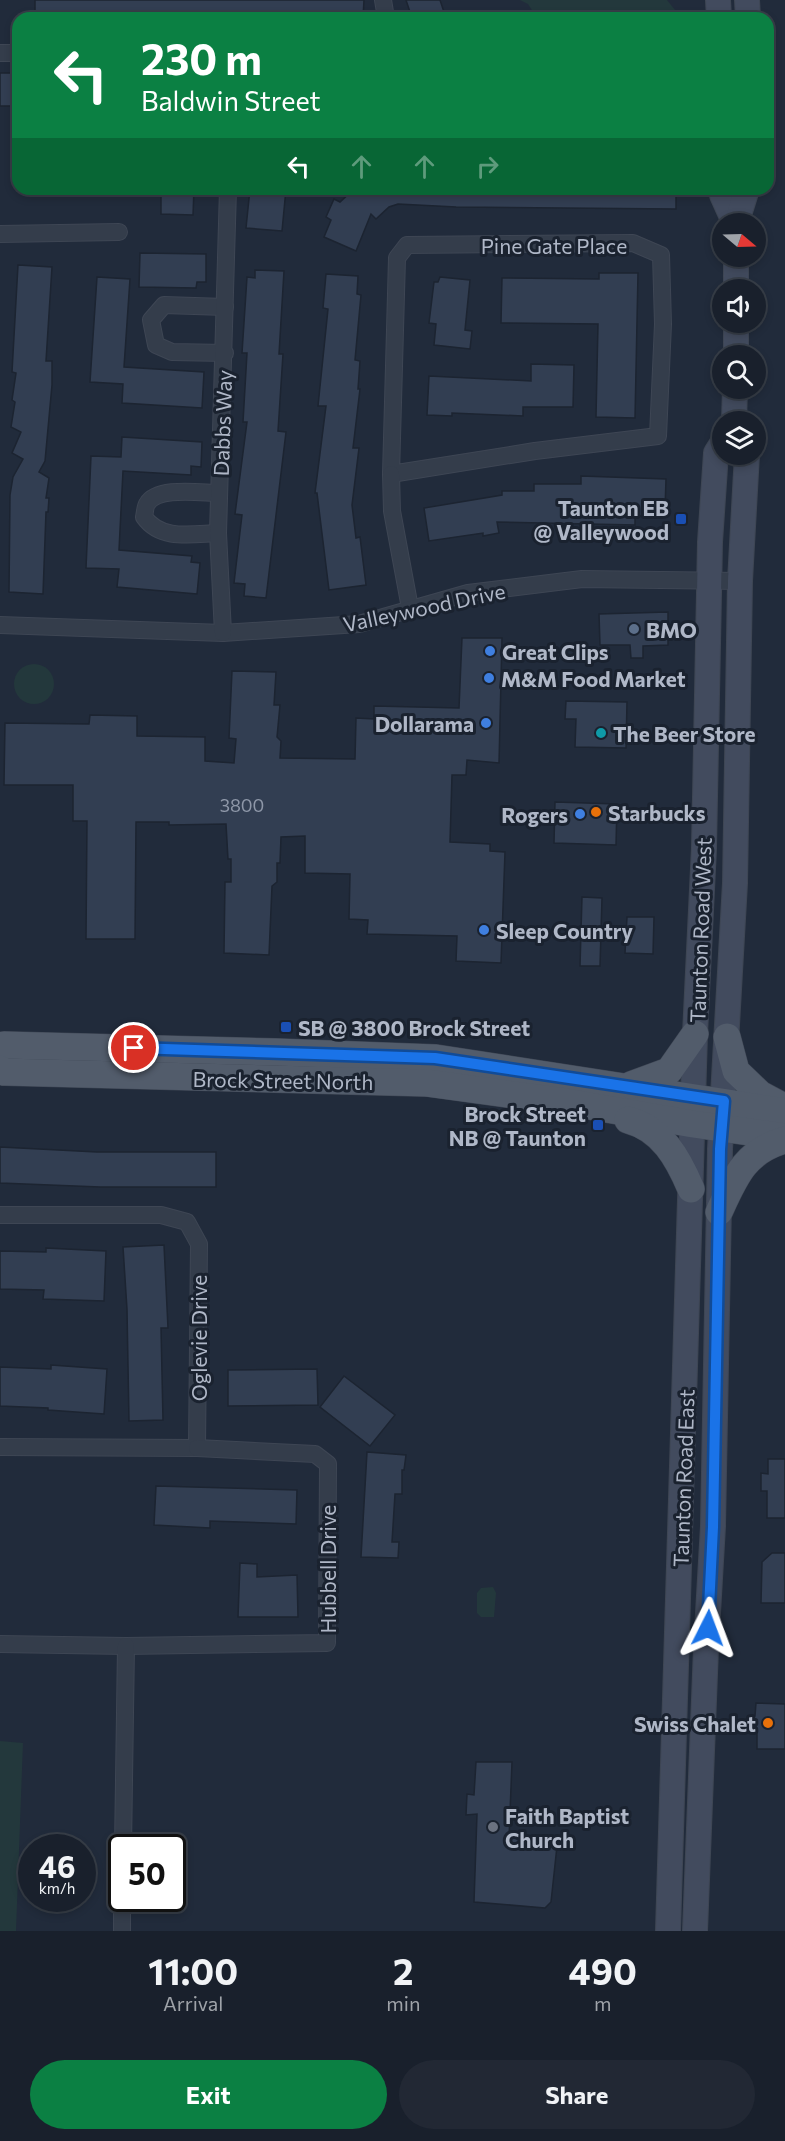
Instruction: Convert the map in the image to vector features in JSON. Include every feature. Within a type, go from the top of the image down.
[{"type":"main road","points":[[722,195],[731,213]]},
{"type":"main road","points":[[739,213],[745,195]]},
{"type":"main road","name":"Taunton Road West","points":[[694,1097],[695,1034],[702,926],[709,579],[715,465]]},
{"type":"main road","name":"Taunton Road West","points":[[724,1101],[735,883],[740,581],[746,465]]},
{"type":"main road","points":[[627,1087],[669,1071],[695,1034]]},
{"type":"main road","points":[[727,1037],[736,1071],[760,1094],[785,1110]]},
{"type":"main road","name":"Brock Street North","points":[[0,1048],[4,1045],[435,1058],[785,1110]]},
{"type":"main road","name":"Brock Street North","points":[[0,1069],[4,1072],[427,1083],[566,1102]]},
{"type":"main road","name":"Taunton Road East","points":[[668,1931],[694,1097]]},
{"type":"main road","name":"Taunton Road East","points":[[695,1931],[713,1527],[721,1128],[724,1101]]},
{"type":"main road","points":[[566,1102],[785,1138]]},
{"type":"main road","points":[[566,1102],[634,1121],[654,1133],[670,1148],[691,1188]]},
{"type":"main road","points":[[719,1212],[731,1186],[753,1154],[785,1138]]},
{"type":"street","name":"Dabbs Way","points":[[223,633],[218,533],[228,195]]},
{"type":"street","points":[[0,234],[119,232]]},
{"type":"street","name":"Pine Gate Place","points":[[391,474],[535,450],[658,435],[663,324],[661,255],[633,243],[407,245],[398,258],[391,474],[392,511],[410,608]]},
{"type":"street","name":"Dabbs Way","points":[[225,307],[164,305],[151,320],[156,345],[172,352],[225,353]]},
{"type":"street","name":"Dabbs Way","points":[[218,533],[160,532],[144,517],[146,504],[154,496],[166,492],[219,493]]},
{"type":"street","name":"Valleywood Drive","points":[[0,624],[223,633],[359,624],[468,593],[582,579],[740,581]]},
{"type":"street","name":"Oglevie Drive","points":[[0,1215],[161,1215],[187,1222],[199,1244],[197,1448]]},
{"type":"street","points":[[0,1447],[197,1448]]},
{"type":"street","name":"Hubbell Drive","points":[[126,1646],[327,1643],[328,1464],[315,1454],[197,1448]]},
{"type":"street","points":[[0,1644],[126,1646],[123,1834]]},
{"type":"street","points":[[122,1912],[122,1931]]},
{"type":"green space","points":[[520,0],[667,0],[677,12],[533,12],[528,4]]},
{"type":"green space","points":[[34,664],[48,670],[54,684],[48,698],[34,704],[20,698],[14,684],[20,670]]},
{"type":"green space","points":[[493,1587],[496,1593],[494,1617],[481,1617],[477,1613],[477,1593],[481,1588]]},
{"type":"green space","points":[[0,1741],[23,1743],[16,1931],[0,1931]]},
{"type":"building","points":[[35,0],[364,0],[363,12],[35,12]]},
{"type":"building","points":[[406,0],[440,0],[444,12],[410,12]]},
{"type":"building","points":[[0,73],[12,73],[12,106],[0,106]]},
{"type":"building","points":[[161,195],[194,195],[193,215],[161,214]]},
{"type":"building","points":[[249,195],[285,195],[282,231],[246,228]]},
{"type":"building","points":[[348,195],[676,195],[676,209],[456,207],[398,204],[389,207],[376,219],[371,214],[356,251],[324,237],[331,220],[326,217],[334,199],[340,202]]},
{"type":"building","points":[[140,253],[206,254],[206,282],[197,282],[196,288],[139,287]]},
{"type":"building","points":[[18,265],[52,267],[46,361],[52,361],[52,385],[45,461],[39,472],[49,478],[46,498],[49,498],[48,512],[46,512],[43,594],[9,592],[10,495],[13,477],[23,459],[12,453],[21,432],[11,427],[15,402],[12,400],[16,373],[12,372]]},
{"type":"building","points":[[255,270],[284,271],[279,354],[283,354],[278,431],[286,432],[266,598],[244,596],[245,584],[234,583],[242,515],[235,514],[247,422],[243,422],[247,353],[242,353],[247,277],[255,278]]},
{"type":"building","points":[[599,273],[638,273],[635,418],[596,417],[598,324],[501,323],[502,278],[599,279]]},
{"type":"building","points":[[326,274],[358,276],[357,294],[361,295],[355,360],[360,361],[358,389],[360,389],[353,448],[359,448],[352,505],[356,538],[360,537],[366,585],[329,590],[317,493],[315,493],[326,406],[318,406],[328,309],[323,308]]},
{"type":"building","points":[[97,277],[130,279],[124,367],[204,372],[202,408],[122,403],[123,384],[90,382]]},
{"type":"building","points":[[440,277],[470,280],[465,330],[472,331],[470,349],[434,345],[436,324],[429,323],[434,282],[438,282]]},
{"type":"building","points":[[531,364],[574,365],[573,407],[523,407],[523,416],[452,413],[452,416],[427,415],[429,376],[531,381]]},
{"type":"building","points":[[122,437],[202,442],[201,467],[191,466],[191,475],[123,471],[119,550],[192,556],[191,562],[200,563],[197,594],[117,587],[119,569],[86,568],[91,456],[121,457]]},
{"type":"building","points":[[581,476],[666,479],[665,510],[646,510],[646,516],[635,516],[635,525],[497,522],[499,533],[483,536],[483,533],[429,541],[424,508],[502,495],[502,491],[534,491],[534,484],[581,484]]},
{"type":"building","name":"BMO","points":[[668,612],[668,645],[643,646],[643,658],[631,658],[630,645],[600,645],[599,614]]},
{"type":"building","points":[[462,638],[502,638],[499,763],[467,760],[466,775],[452,775],[450,842],[490,844],[490,851],[505,852],[501,963],[456,961],[457,936],[367,934],[368,920],[349,919],[350,874],[305,873],[305,836],[281,837],[277,882],[272,886],[269,955],[224,953],[225,882],[231,882],[231,859],[228,859],[226,824],[169,825],[169,822],[136,822],[135,939],[86,939],[87,821],[73,821],[73,785],[4,785],[5,723],[89,724],[90,715],[137,716],[137,736],[205,737],[205,761],[234,763],[236,739],[229,738],[232,671],[276,672],[274,705],[280,705],[277,737],[281,741],[280,758],[355,759],[356,718],[374,719],[374,706],[459,708]]},
{"type":"building","name":"The Beer Store","points":[[566,701],[627,702],[626,748],[575,747],[576,719],[565,719]]},
{"type":"building","points":[[555,802],[617,804],[616,845],[554,843]]},
{"type":"building","points":[[582,897],[602,898],[600,966],[580,966]]},
{"type":"building","points":[[627,917],[654,917],[653,954],[625,953]]},
{"type":"building","points":[[0,1147],[97,1152],[216,1152],[216,1187],[100,1187],[0,1183]]},
{"type":"building","points":[[164,1245],[168,1328],[161,1328],[163,1420],[129,1421],[127,1309],[123,1247]]},
{"type":"building","points":[[46,1248],[106,1251],[104,1301],[43,1299],[44,1290],[0,1289],[0,1251],[46,1252]]},
{"type":"building","points":[[51,1365],[107,1369],[104,1414],[0,1406],[0,1367],[51,1369]]},
{"type":"building","points":[[317,1369],[318,1405],[228,1406],[228,1370]]},
{"type":"building","points":[[344,1376],[395,1415],[370,1446],[320,1407]]},
{"type":"building","points":[[367,1452],[406,1455],[404,1470],[402,1470],[402,1494],[395,1494],[392,1542],[399,1542],[398,1558],[361,1557]]},
{"type":"building","points":[[768,1459],[785,1459],[785,1518],[767,1518],[767,1491],[761,1491],[761,1473],[768,1474]]},
{"type":"building","points":[[156,1486],[297,1490],[296,1524],[210,1521],[210,1528],[154,1525]]},
{"type":"building","points":[[772,1553],[785,1553],[785,1603],[761,1603],[762,1562]]},
{"type":"building","points":[[240,1563],[257,1564],[257,1577],[297,1575],[298,1617],[238,1617]]},
{"type":"building","name":"Swiss Chalet","points":[[756,1703],[785,1704],[785,1749],[757,1749],[757,1730],[750,1730],[750,1716],[755,1716]]},
{"type":"building","name":"Faith Baptist Church","points":[[476,1762],[512,1762],[509,1838],[551,1840],[557,1846],[551,1902],[545,1908],[474,1902],[477,1814],[466,1815],[467,1794],[474,1795]]},
{"type":"place","name":"Taunton EB @ Valleywood","points":[[681,519]]},
{"type":"place","name":"BMO","points":[[634,629]]},
{"type":"place","name":"Great Clips","points":[[490,651]]},
{"type":"place","name":"M&M Food Market","points":[[489,678]]},
{"type":"place","name":"Dollarama","points":[[486,723]]},
{"type":"place","name":"The Beer Store","points":[[601,733]]},
{"type":"place","name":"Starbucks","points":[[596,812]]},
{"type":"place","name":"Rogers","points":[[580,814]]},
{"type":"place","name":"Sleep Country","points":[[484,930]]},
{"type":"place","name":"SB @ 3800 Brock Street","points":[[286,1027]]},
{"type":"place","name":"Brock Street NB @ Taunton","points":[[598,1125]]},
{"type":"place","name":"Swiss Chalet","points":[[768,1723]]},
{"type":"place","name":"Faith Baptist Church","points":[[493,1827]]},
{"type":"route","points":[[134,1048],[435,1058],[724,1101],[720,1149],[713,1527],[708,1628]]}]
